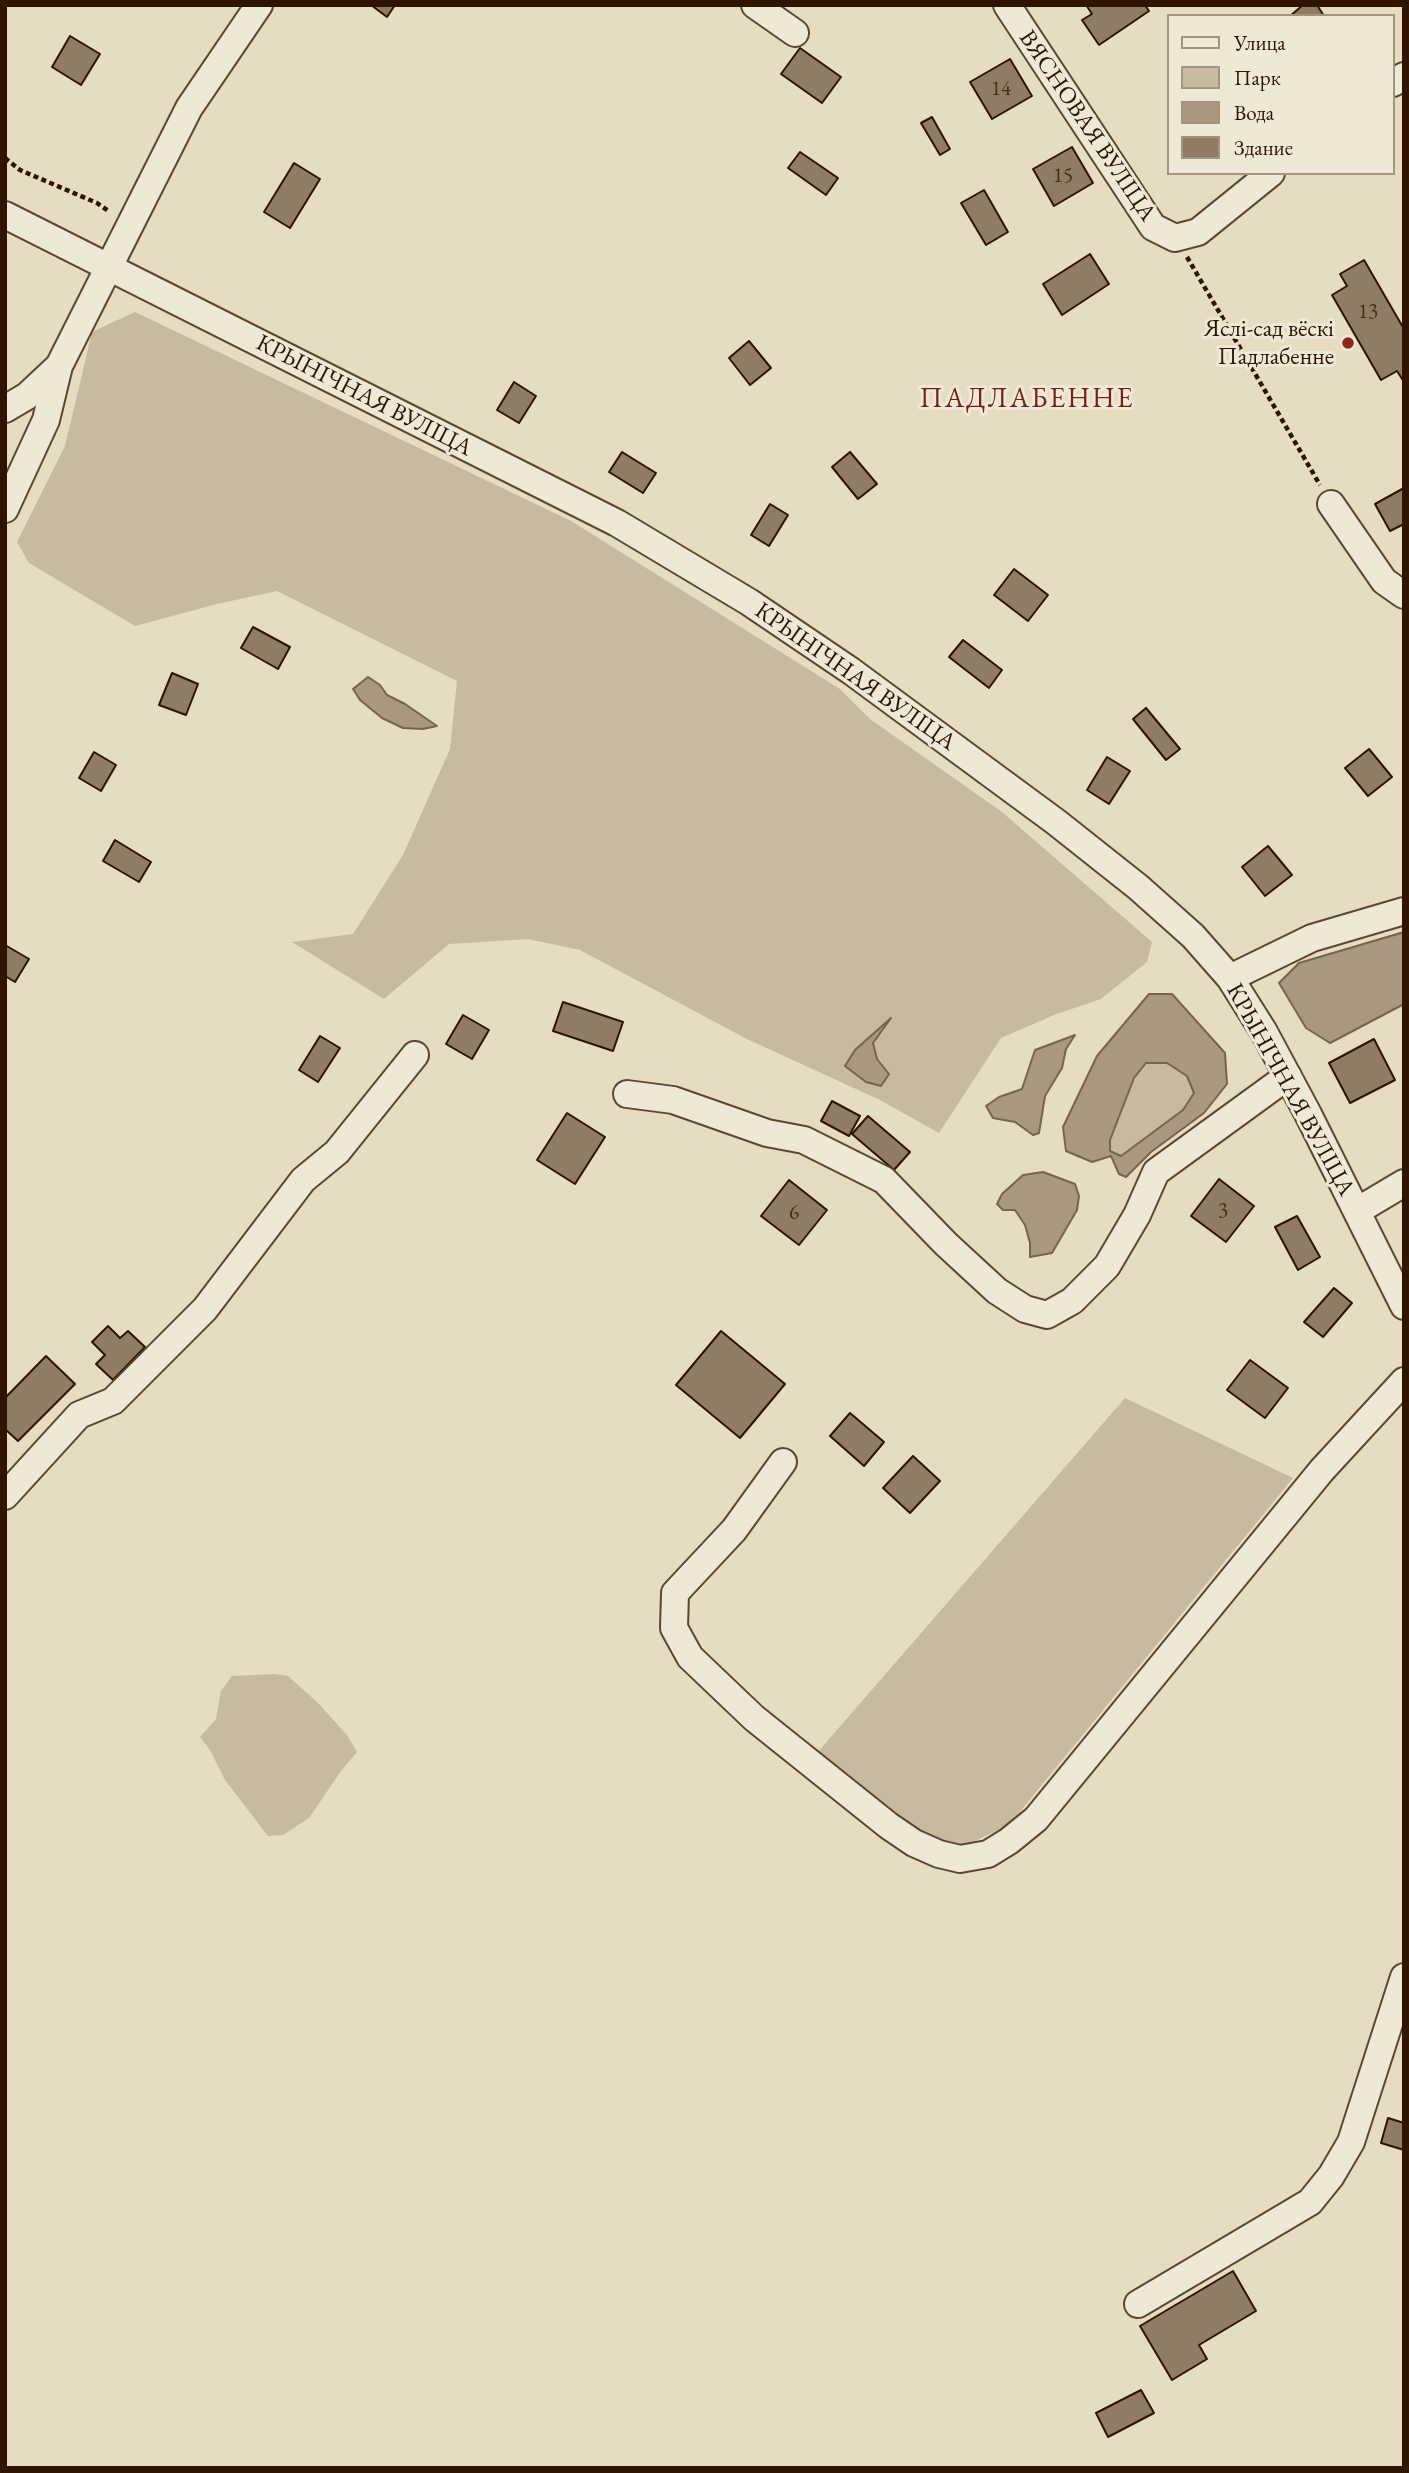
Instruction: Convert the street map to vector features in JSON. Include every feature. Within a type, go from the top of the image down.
[{"type":"street","points":[[5,509],[46,420],[59,366],[107,268],[189,108],[259,5]]},
{"type":"street","points":[[755,5],[795,33]]},
{"type":"street","name":"ВЯСНОВАЯ ВУЛІЦА","points":[[1007,5],[1153,227],[1175,238]]},
{"type":"street","points":[[1175,238],[1198,232],[1269,175]]},
{"type":"street","name":"КРЫНІЧНАЯ ВУЛІЦА","points":[[5,215],[617,523],[749,602],[851,671],[1056,822],[1138,887],[1194,936],[1230,978],[1288,1076],[1404,1306]]},
{"type":"street","points":[[5,409],[27,396],[59,366]]},
{"type":"street","points":[[1331,504],[1384,581],[1404,595]]},
{"type":"street","points":[[1230,978],[1312,938],[1404,911]]},
{"type":"street","points":[[5,1496],[79,1415],[113,1401],[205,1309],[303,1180],[337,1152],[415,1055]]},
{"type":"street","points":[[627,1094],[673,1100],[767,1133],[804,1140],[884,1180],[946,1244],[997,1291],[1025,1309],[1047,1315],[1072,1301],[1107,1266],[1137,1215],[1156,1172],[1288,1076]]},
{"type":"street","points":[[1357,1211],[1404,1183]]},
{"type":"street","points":[[783,1462],[734,1531],[676,1593],[674,1628],[690,1657],[754,1718],[914,1843],[960,1859],[988,1854],[1009,1842],[1036,1819],[1322,1470],[1404,1381]]},
{"type":"street","points":[[1138,2304],[1310,2202],[1324,2185],[1351,2142],[1404,1977]]},
{"type":"path","points":[[5,159],[20,170],[97,203],[129,226]]},
{"type":"path","points":[[1175,238],[1331,504]]},
{"type":"green space","points":[[135,312],[571,521],[840,689],[870,719],[1002,812],[1152,942],[1147,962],[1101,999],[1054,1015],[1001,1038],[939,1133],[880,1100],[747,1039],[580,950],[528,939],[449,944],[384,999],[292,942],[353,934],[403,855],[450,749],[457,681],[277,591],[135,626],[29,563],[17,542],[65,446],[92,332]]},
{"type":"green space","points":[[1146,1063],[1167,1063],[1187,1076],[1194,1093],[1183,1110],[1121,1156],[1110,1152],[1110,1140],[1134,1078]]},
{"type":"green space","points":[[1125,1398],[1293,1478],[1009,1825],[964,1846],[915,1835],[817,1753]]},
{"type":"green space","points":[[232,1676],[288,1676],[318,1703],[347,1735],[357,1752],[309,1818],[283,1835],[268,1836],[225,1780],[210,1750],[200,1737],[216,1719],[221,1691]]},
{"type":"water","points":[[368,677],[380,685],[387,695],[437,726],[423,729],[403,728],[382,718],[360,700],[353,689]]},
{"type":"water","points":[[1404,932],[1404,1004],[1330,1043],[1306,1028],[1279,983],[1299,963]]},
{"type":"water","points":[[1149,994],[1172,994],[1225,1053],[1227,1084],[1204,1113],[1151,1152],[1126,1177],[1119,1174],[1111,1156],[1092,1162],[1066,1151],[1063,1127],[1097,1056]],"holes":[[[1146,1063],[1167,1063],[1187,1076],[1194,1093],[1183,1110],[1121,1156],[1110,1151],[1110,1140],[1134,1078]]]},
{"type":"water","points":[[891,1018],[873,1043],[877,1059],[889,1074],[881,1086],[866,1082],[845,1066],[855,1050]]},
{"type":"water","points":[[1075,1035],[1066,1049],[1062,1068],[1045,1096],[1039,1133],[1033,1135],[1015,1122],[993,1118],[986,1106],[999,1097],[1022,1089],[1035,1050]]},
{"type":"water","points":[[1043,1172],[1075,1184],[1079,1196],[1077,1210],[1052,1253],[1030,1257],[1030,1243],[1025,1225],[1015,1210],[1003,1210],[997,1204],[1002,1194],[1023,1175]]},
{"type":"building","points":[[371,5],[395,5],[387,17]]},
{"type":"building","points":[[1086,5],[1145,5],[1149,11],[1099,45],[1082,20],[1092,14]]},
{"type":"building","points":[[1303,5],[1317,5],[1323,14],[1292,14]]},
{"type":"building","points":[[70,36],[100,54],[81,85],[52,67]]},
{"type":"building","points":[[800,48],[841,77],[822,103],[781,74]]},
{"type":"building","points":[[1010,59],[1032,96],[992,119],[970,82]]},
{"type":"building","points":[[932,117],[950,149],[940,155],[921,123]]},
{"type":"building","points":[[1072,147],[1093,183],[1054,206],[1033,169]]},
{"type":"building","points":[[800,152],[838,178],[826,195],[788,168]]},
{"type":"building","points":[[294,163],[320,179],[290,228],[264,212]]},
{"type":"building","points":[[984,190],[1008,232],[986,245],[961,203]]},
{"type":"building","points":[[1090,254],[1109,284],[1062,315],[1043,284]]},
{"type":"building","points":[[1364,260],[1404,329],[1404,382],[1397,371],[1381,380],[1332,295],[1347,286],[1340,274]]},
{"type":"building","points":[[749,341],[771,368],[750,385],[729,358]]},
{"type":"building","points":[[514,382],[536,396],[519,423],[497,410]]},
{"type":"building","points":[[622,452],[656,473],[643,493],[609,472]]},
{"type":"building","points":[[850,452],[877,484],[858,499],[832,467]]},
{"type":"building","points":[[1404,488],[1404,524],[1390,531],[1375,504]]},
{"type":"building","points":[[770,504],[788,515],[769,546],[751,535]]},
{"type":"building","points":[[1014,569],[1048,595],[1028,621],[994,595]]},
{"type":"building","points":[[253,627],[290,647],[278,669],[241,648]]},
{"type":"building","points":[[963,640],[1002,670],[989,688],[949,657]]},
{"type":"building","points":[[172,673],[198,684],[186,715],[159,705]]},
{"type":"building","points":[[1146,708],[1180,749],[1166,760],[1133,719]]},
{"type":"building","points":[[1369,749],[1392,777],[1368,796],[1345,768]]},
{"type":"building","points":[[94,752],[116,765],[101,791],[79,778]]},
{"type":"building","points":[[1107,757],[1130,771],[1109,804],[1087,790]]},
{"type":"building","points":[[115,840],[151,862],[139,882],[103,861]]},
{"type":"building","points":[[1268,846],[1292,875],[1265,896],[1242,867]]},
{"type":"building","points":[[5,945],[29,959],[15,982],[5,976]]},
{"type":"building","points":[[563,1002],[623,1022],[613,1051],[553,1031]]},
{"type":"building","points":[[463,1015],[489,1030],[472,1059],[446,1044]]},
{"type":"building","points":[[320,1036],[340,1048],[318,1082],[299,1070]]},
{"type":"building","points":[[1374,1039],[1395,1080],[1350,1103],[1329,1063]]},
{"type":"building","points":[[832,1101],[860,1116],[849,1136],[821,1121]]},
{"type":"building","points":[[567,1113],[605,1137],[575,1184],[537,1160]]},
{"type":"building","points":[[868,1116],[910,1152],[894,1170],[852,1134]]},
{"type":"building","points":[[1219,1179],[1254,1206],[1226,1242],[1191,1216]]},
{"type":"building","points":[[789,1180],[827,1210],[799,1245],[761,1216]]},
{"type":"building","points":[[1297,1216],[1320,1257],[1298,1270],[1275,1227]]},
{"type":"building","points":[[1334,1288],[1352,1303],[1323,1337],[1304,1322]]},
{"type":"building","points":[[108,1326],[120,1338],[128,1331],[145,1347],[113,1380],[96,1364],[105,1355],[92,1342]]},
{"type":"building","points":[[721,1331],[785,1384],[740,1438],[676,1385]]},
{"type":"building","points":[[46,1356],[75,1384],[18,1441],[5,1429],[5,1398]]},
{"type":"building","points":[[1250,1360],[1288,1388],[1265,1418],[1227,1390]]},
{"type":"building","points":[[850,1413],[884,1442],[864,1466],[830,1436]]},
{"type":"building","points":[[913,1456],[940,1481],[910,1513],[883,1488]]},
{"type":"building","points":[[1388,2118],[1404,2123],[1404,2150],[1381,2143]]},
{"type":"building","points":[[1233,2271],[1256,2311],[1199,2345],[1207,2359],[1172,2380],[1140,2326]]},
{"type":"building","points":[[1141,2390],[1154,2413],[1108,2437],[1096,2413]]},
{"type":"place","name":"Яслі-сад вёскі Падлабенне","points":[[1348,343]]},
{"type":"district","name":"ПАДЛАБЕННЕ","points":[[1027,399]]}]
